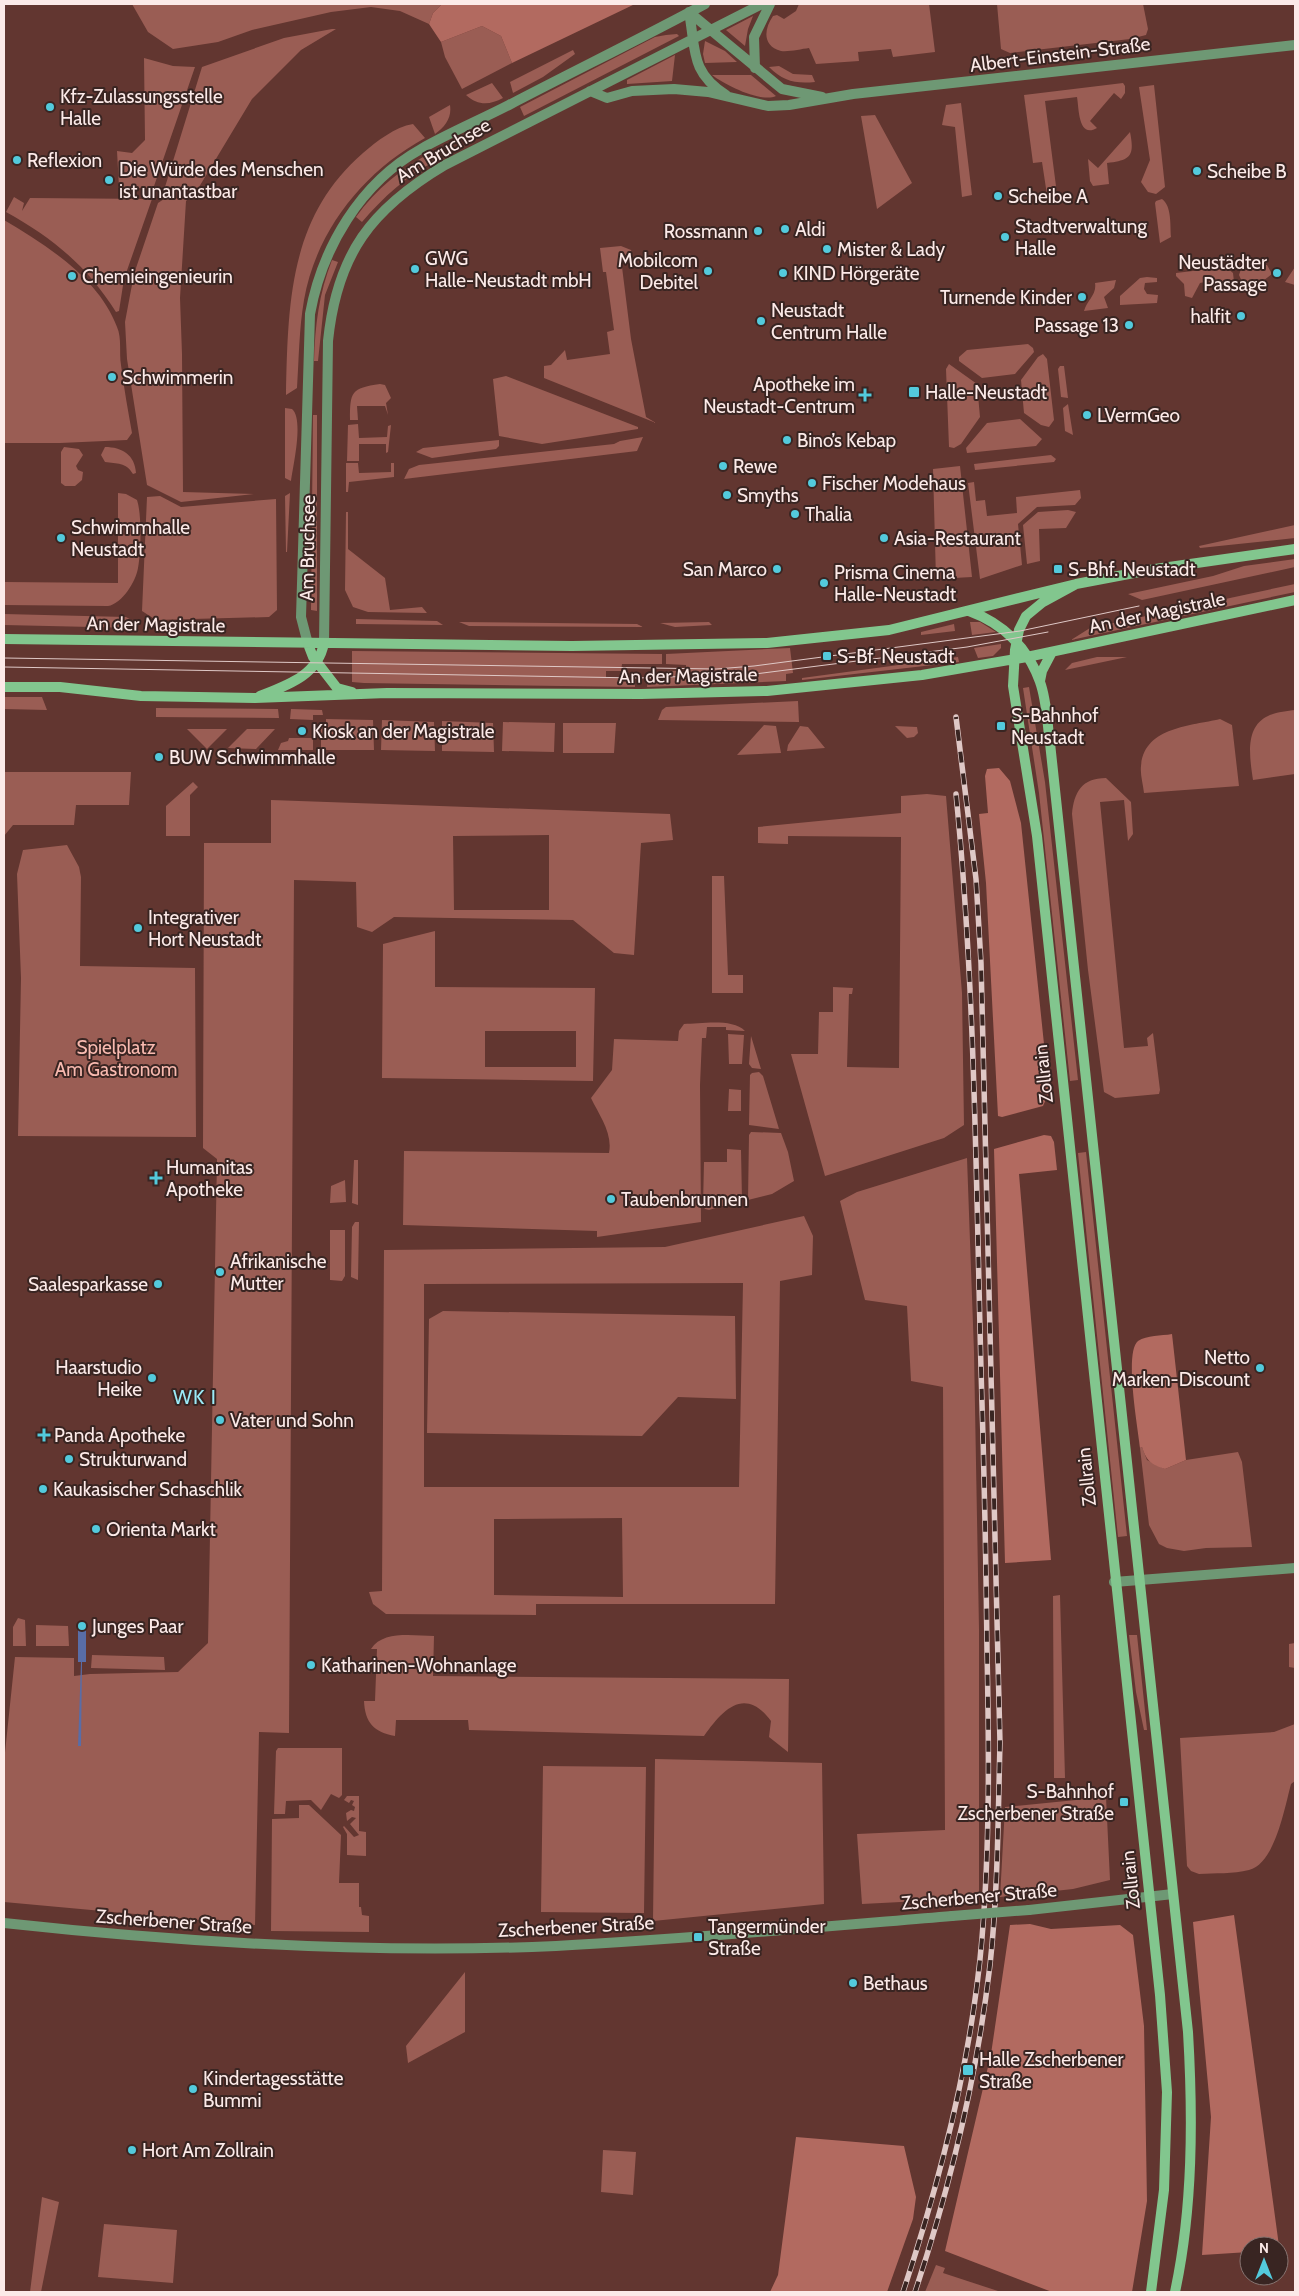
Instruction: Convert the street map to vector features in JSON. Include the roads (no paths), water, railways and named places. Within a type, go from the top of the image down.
[{"type":"main road","name":"An der Magistrale","points":[[4,639],[572,646],[766,643],[889,630],[1076,584],[1155,569],[1295,549]]},
{"type":"main road","name":"An der Magistrale","points":[[1013,659],[1021,625],[1034,608],[1076,584]]},
{"type":"main road","name":"An der Magistrale","points":[[4,687],[60,688],[141,696],[255,698],[360,694],[758,692],[922,675],[1052,652],[1295,600]]},
{"type":"main road","points":[[968,611],[993,621],[1016,641],[1040,681]]},
{"type":"main road","points":[[318,663],[324,643]]},
{"type":"main road","name":"An der Magistrale","points":[[308,644],[318,663],[337,688],[360,694]]},
{"type":"main road","points":[[1052,652],[1042,671],[1040,681],[1056,796],[1187,2022],[1191,2090],[1190,2154],[1184,2240],[1175,2292]]},
{"type":"main road","name":"Zollrain","points":[[1013,659],[1013,686],[1037,836],[1114,1582],[1149,1896],[1167,2092],[1164,2190],[1151,2292]]},
{"type":"main road","name":"An der Magistrale","points":[[255,698],[298,679],[318,663]]},
{"type":"street","name":"Am Bruchsee","points":[[308,644],[301,617],[310,314],[316,283],[326,256],[340,230],[375,186],[419,150],[705,4]]},
{"type":"street","name":"Am Bruchsee","points":[[324,643],[328,341],[330,316],[343,270],[366,230],[392,202],[416,182],[476,149],[762,4]]},
{"type":"street","points":[[755,68],[754,37],[770,4]]},
{"type":"street","name":"Albert-Einstein-Straße","points":[[689,12],[782,89],[828,98]]},
{"type":"street","name":"Albert-Einstein-Straße","points":[[689,12],[699,68],[706,80],[732,98]]},
{"type":"street","name":"Albert-Einstein-Straße","points":[[590,91],[607,98],[632,91],[674,88],[768,106],[1295,45]]},
{"type":"street","points":[[1114,1582],[1295,1568]]},
{"type":"street","name":"Zscherbener Straße","points":[[4,1923],[139,1937],[262,1944],[449,1948],[555,1946],[688,1938],[1029,1910],[1172,1894]]},
{"type":"water","points":[[78,1627],[86,1627],[86,1662],[82,1662],[81,1746],[78,1746],[81,1662],[78,1662]]},
{"type":"tram line","points":[[4,658],[716,669],[754,666],[1020,631],[1139,606]]},
{"type":"tram line","points":[[4,667],[638,678],[755,674],[967,647],[1048,632]]},
{"type":"railway","points":[[915,2292],[951,2172],[978,2048],[993,1938],[998,1827],[1000,1743],[981,963],[976,879],[956,717]]},
{"type":"railway","points":[[903,2292],[942,2162],[963,2073],[977,1983],[982,1938],[986,1866],[988,1686],[976,1153],[967,938],[956,794]]},
{"type":"place","name":"Kfz-Zulassungsstelle Halle","points":[[50,107]]},
{"type":"place","name":"Reflexion","points":[[17,160]]},
{"type":"place","name":"Scheibe B","points":[[1197,171]]},
{"type":"place","name":"Die Würde des Menschen ist unantastbar","points":[[109,180]]},
{"type":"place","name":"Scheibe A","points":[[998,196]]},
{"type":"place","name":"Aldi","points":[[785,229]]},
{"type":"place","name":"Rossmann","points":[[758,231]]},
{"type":"place","name":"Stadtverwaltung Halle","points":[[1005,237]]},
{"type":"place","name":"Mister & Lady","points":[[827,249]]},
{"type":"place","name":"GWG Halle-Neustadt mbH","points":[[415,269]]},
{"type":"place","name":"Mobilcom Debitel","points":[[708,271]]},
{"type":"place","name":"KIND Hörgeräte","points":[[783,273]]},
{"type":"place","name":"Neustädter Passage","points":[[1277,273]]},
{"type":"place","name":"Chemieingenieurin","points":[[72,276]]},
{"type":"place","name":"Turnende Kinder","points":[[1082,297]]},
{"type":"place","name":"halfit","points":[[1241,316]]},
{"type":"place","name":"Neustadt Centrum Halle","points":[[761,321]]},
{"type":"place","name":"Passage 13","points":[[1129,325]]},
{"type":"place","name":"Schwimmerin","points":[[112,377]]},
{"type":"place","name":"Halle-Neustadt","points":[[914,392]]},
{"type":"place","name":"Apotheke im Neustadt-Centrum","points":[[865,395]]},
{"type":"place","name":"LVermGeo","points":[[1087,415]]},
{"type":"place","name":"Bino’s Kebap","points":[[787,440]]},
{"type":"place","name":"Rewe","points":[[723,466]]},
{"type":"place","name":"Fischer Modehaus","points":[[812,483]]},
{"type":"place","name":"Smyths","points":[[727,495]]},
{"type":"place","name":"Thalia","points":[[795,514]]},
{"type":"place","name":"Schwimmhalle Neustadt","points":[[61,538]]},
{"type":"place","name":"Asia-Restaurant","points":[[884,538]]},
{"type":"place","name":"San Marco","points":[[777,569]]},
{"type":"place","name":"S-Bhf. Neustadt","points":[[1058,569]]},
{"type":"place","name":"Prisma Cinema Halle-Neustadt","points":[[824,583]]},
{"type":"place","name":"S-Bf. Neustadt","points":[[827,656]]},
{"type":"place","name":"S-Bahnhof Neustadt","points":[[1001,726]]},
{"type":"place","name":"Kiosk an der Magistrale","points":[[302,731]]},
{"type":"place","name":"BUW Schwimmhalle","points":[[159,757]]},
{"type":"place","name":"Integrativer Hort Neustadt","points":[[138,928]]},
{"type":"place","name":"Humanitas Apotheke","points":[[156,1178]]},
{"type":"place","name":"Taubenbrunnen","points":[[611,1199]]},
{"type":"place","name":"Afrikanische Mutter","points":[[220,1272]]},
{"type":"place","name":"Saalesparkasse","points":[[158,1284]]},
{"type":"place","name":"Netto Marken-Discount","points":[[1260,1368]]},
{"type":"place","name":"Haarstudio Heike","points":[[152,1378]]},
{"type":"place","name":"Vater und Sohn","points":[[220,1420]]},
{"type":"place","name":"Panda Apotheke","points":[[44,1435]]},
{"type":"place","name":"Strukturwand","points":[[69,1459]]},
{"type":"place","name":"Kaukasischer Schaschlik","points":[[43,1489]]},
{"type":"place","name":"Orienta Markt","points":[[96,1529]]},
{"type":"place","name":"Junges Paar","points":[[82,1626]]},
{"type":"place","name":"Katharinen-Wohnanlage","points":[[311,1665]]},
{"type":"place","name":"S-Bahnhof Zscherbener Straße","points":[[1124,1802]]},
{"type":"place","name":"Tangermünder Straße","points":[[698,1937]]},
{"type":"place","name":"Bethaus","points":[[853,1983]]},
{"type":"place","name":"Halle Zscherbener Straße","points":[[968,2070]]},
{"type":"place","name":"Kindertagesstätte Bummi","points":[[193,2089]]},
{"type":"place","name":"Hort Am Zollrain","points":[[132,2150]]},
{"type":"district","name":"WK I","points":[[195,1397]]},
{"type":"park label","name":"Spielplatz Am Gastronom","points":[[116,1058]]}]
